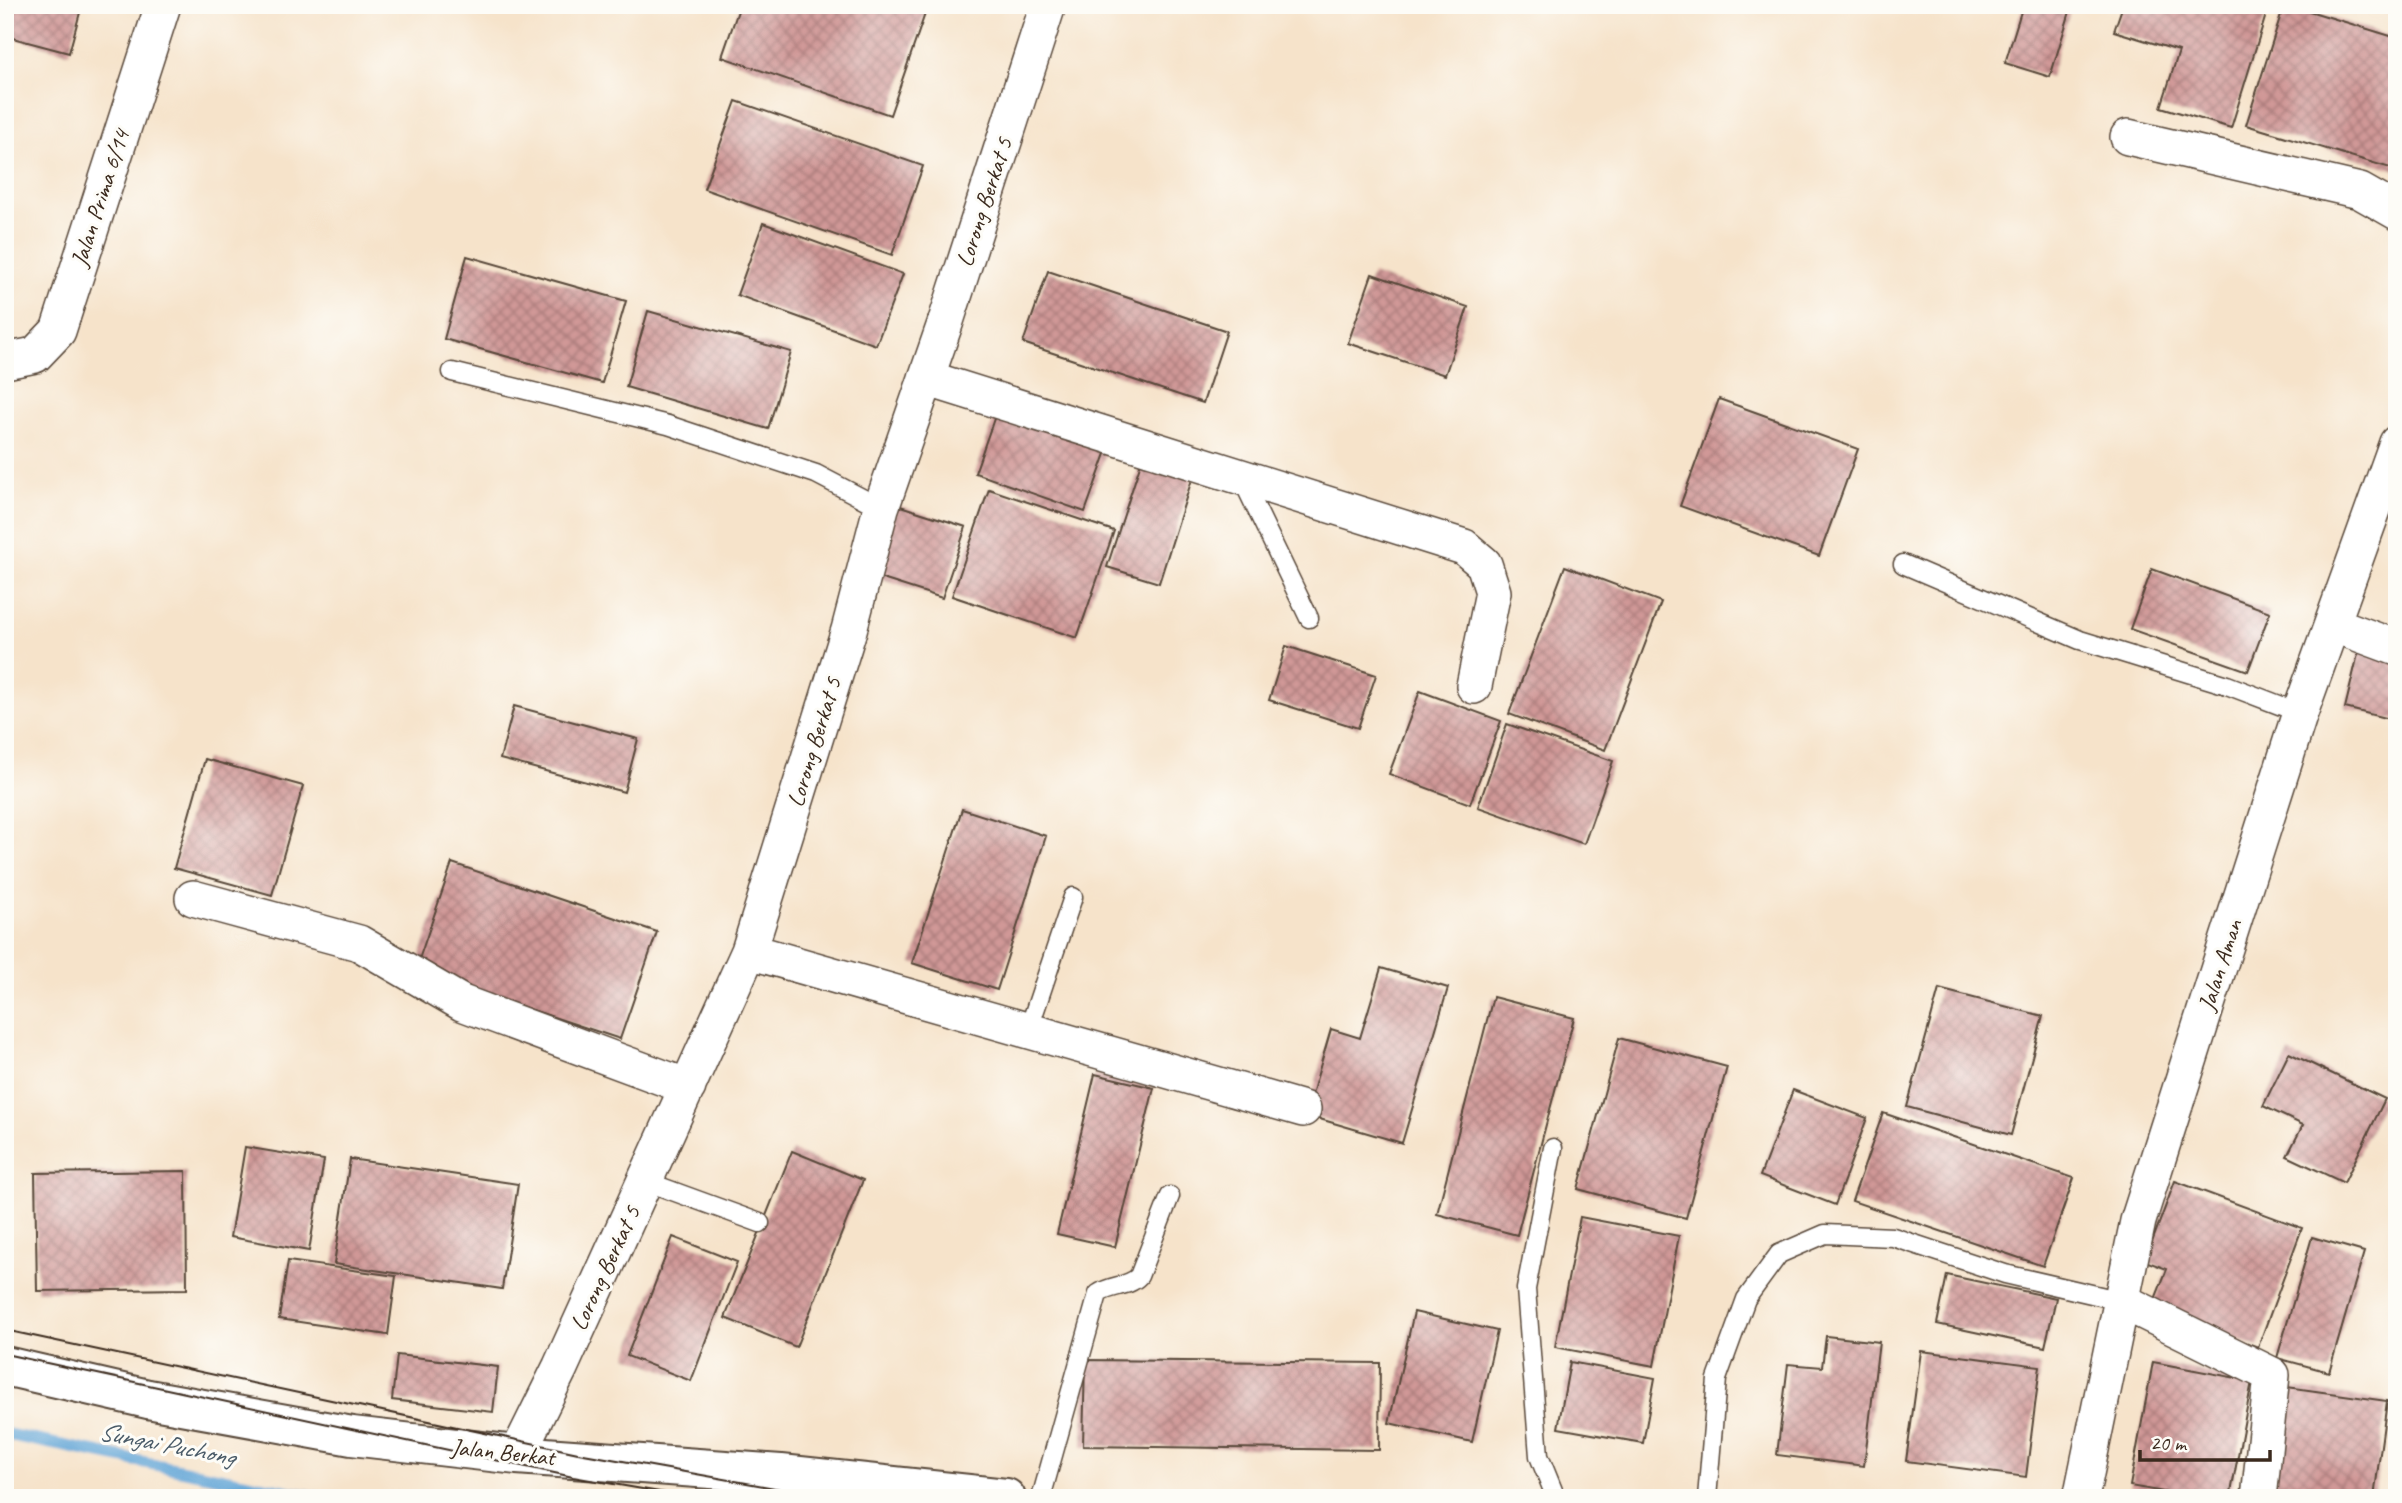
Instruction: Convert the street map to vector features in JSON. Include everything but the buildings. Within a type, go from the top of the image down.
[{"type":"street","name":"Jalan Prima 6/14","points":[[5,361],[34,355],[58,331],[163,5]]},
{"type":"street","name":"Lorong Berkat 5","points":[[517,1455],[749,951],[849,630],[881,508],[1048,5]]},
{"type":"street","points":[[2128,137],[2360,191],[2397,212]]},
{"type":"street","points":[[926,378],[1464,547],[1484,564],[1493,592],[1474,686]]},
{"type":"street","name":"Jalan Aman","points":[[2081,1498],[2138,1221],[2300,713],[2397,443]]},
{"type":"street","points":[[2332,624],[2397,648]]},
{"type":"street","points":[[193,898],[359,943],[462,1003],[688,1087]]},
{"type":"street","points":[[749,951],[1303,1109]]},
{"type":"street","points":[[2122,1301],[2272,1375],[2259,1498]]},
{"type":"street","name":"Jalan Berkat","points":[[5,1366],[148,1399],[352,1436],[779,1486],[1006,1498]]},
{"type":"lane","points":[[452,372],[668,425],[816,474],[881,508]]},
{"type":"lane","points":[[1240,476],[1309,618]]},
{"type":"lane","points":[[1903,564],[2080,640],[2227,685],[2300,713]]},
{"type":"lane","points":[[1028,1031],[1073,897]]},
{"type":"lane","points":[[1553,1147],[1526,1289],[1539,1456],[1556,1498]]},
{"type":"lane","points":[[645,1181],[761,1223]]},
{"type":"lane","points":[[1041,1498],[1098,1294],[1110,1287],[1131,1284],[1139,1276],[1170,1196]]},
{"type":"lane","points":[[1707,1498],[1717,1379],[1746,1299],[1779,1254],[1825,1234],[1893,1237],[2005,1274],[2122,1301]]},
{"type":"waterway","name":"Sungai Puchong","points":[[5,1434],[320,1498]]},
{"type":"tram line","points":[[5,1330],[578,1453],[780,1489],[852,1498]]},
{"type":"tram line","points":[[5,1354],[573,1477],[694,1498]]}]
